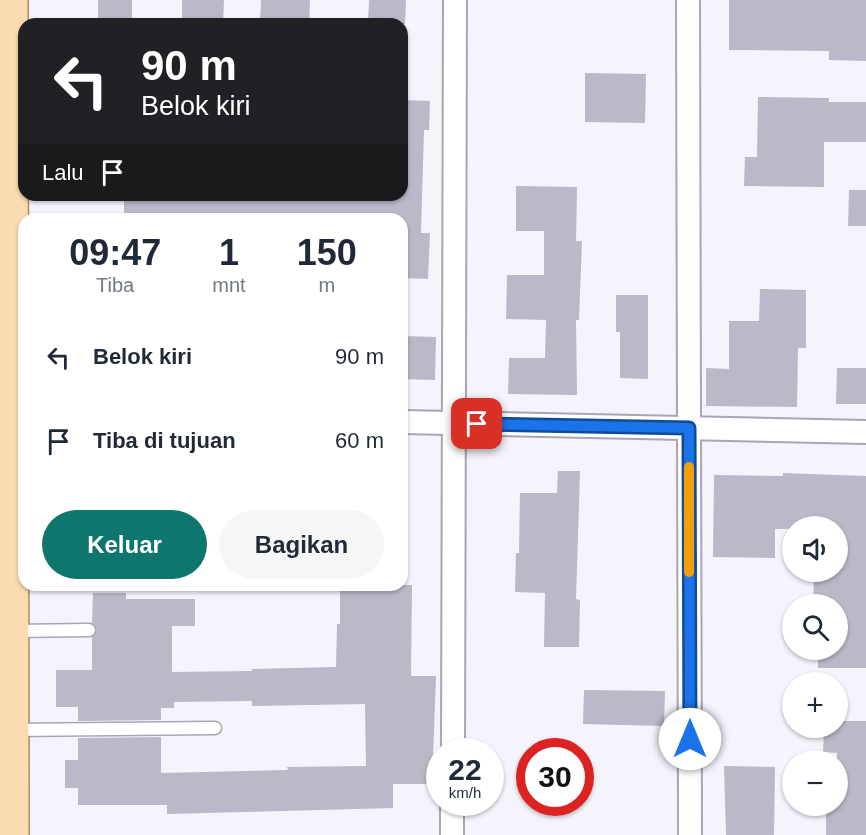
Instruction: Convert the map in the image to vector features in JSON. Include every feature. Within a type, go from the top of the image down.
[{"type":"main road","points":[[11,0],[6,60],[6,294],[18,413],[6,473],[12,631],[6,669],[12,730],[12,835]]},
{"type":"street","points":[[453,738],[455,0]]},
{"type":"street","points":[[688,0],[690,835]]},
{"type":"street","points":[[408,422],[866,432]]},
{"type":"street","points":[[452,816],[452,835]]},
{"type":"lane","points":[[12,631],[89,630]]},
{"type":"lane","points":[[12,730],[215,728]]},
{"type":"building","points":[[98,0],[132,0],[132,18],[98,18]]},
{"type":"building","points":[[182,0],[224,0],[223,18],[182,18]]},
{"type":"building","points":[[261,0],[310,0],[309,18],[260,18]]},
{"type":"building","points":[[369,0],[406,0],[405,18],[368,18]]},
{"type":"building","points":[[729,0],[866,0],[866,61],[829,60],[829,51],[729,50]]},
{"type":"building","points":[[585,73],[646,74],[645,123],[585,122]]},
{"type":"building","points":[[758,97],[829,98],[829,102],[866,102],[866,142],[824,142],[824,187],[744,186],[745,157],[757,157]]},
{"type":"building","points":[[408,100],[430,101],[429,130],[424,130],[421,233],[430,233],[428,279],[408,278],[408,213],[124,213],[124,201],[408,201]]},
{"type":"building","points":[[516,186],[577,187],[576,241],[582,241],[579,320],[576,320],[577,395],[508,394],[509,358],[545,358],[546,320],[506,319],[507,275],[544,275],[544,231],[516,231]]},
{"type":"building","points":[[849,190],[866,190],[866,226],[848,226]]},
{"type":"building","points":[[760,289],[806,290],[806,348],[798,348],[797,407],[706,406],[706,368],[729,369],[729,321],[759,321]]},
{"type":"building","points":[[616,295],[648,295],[648,379],[620,378],[620,332],[616,332]]},
{"type":"building","points":[[408,336],[436,337],[435,380],[408,379]]},
{"type":"building","points":[[837,368],[866,368],[866,404],[836,404]]},
{"type":"building","points":[[558,471],[580,471],[576,599],[580,600],[579,647],[544,647],[545,593],[515,592],[516,553],[519,553],[520,493],[557,493]]},
{"type":"building","points":[[783,473],[866,476],[866,668],[818,668],[818,660],[848,660],[848,594],[813,594],[814,582],[848,582],[848,516],[782,516],[782,529],[775,529],[775,558],[713,557],[714,475],[783,476]]},
{"type":"building","points":[[408,585],[412,585],[411,676],[436,676],[434,738],[426,738],[426,784],[393,784],[393,808],[167,814],[167,805],[78,805],[78,788],[65,788],[65,760],[78,760],[78,738],[161,737],[161,773],[366,766],[365,704],[252,706],[252,701],[174,702],[174,708],[161,708],[161,720],[78,721],[78,707],[56,707],[56,670],[92,670],[92,637],[97,630],[92,623],[93,593],[126,593],[126,599],[195,599],[195,626],[172,626],[172,672],[336,667],[337,624],[340,624],[340,591],[408,591]]},
{"type":"building","points":[[584,690],[665,691],[664,726],[583,724]]},
{"type":"building","points":[[848,721],[866,721],[866,835],[826,835],[826,816],[848,816],[848,750],[823,750],[824,738],[848,738]]},
{"type":"building","points":[[724,766],[775,767],[774,835],[726,835]]},
{"type":"slow traffic","points":[[689,467],[689,572]]},
{"type":"route","points":[[477,424],[689,428],[690,739]]}]
